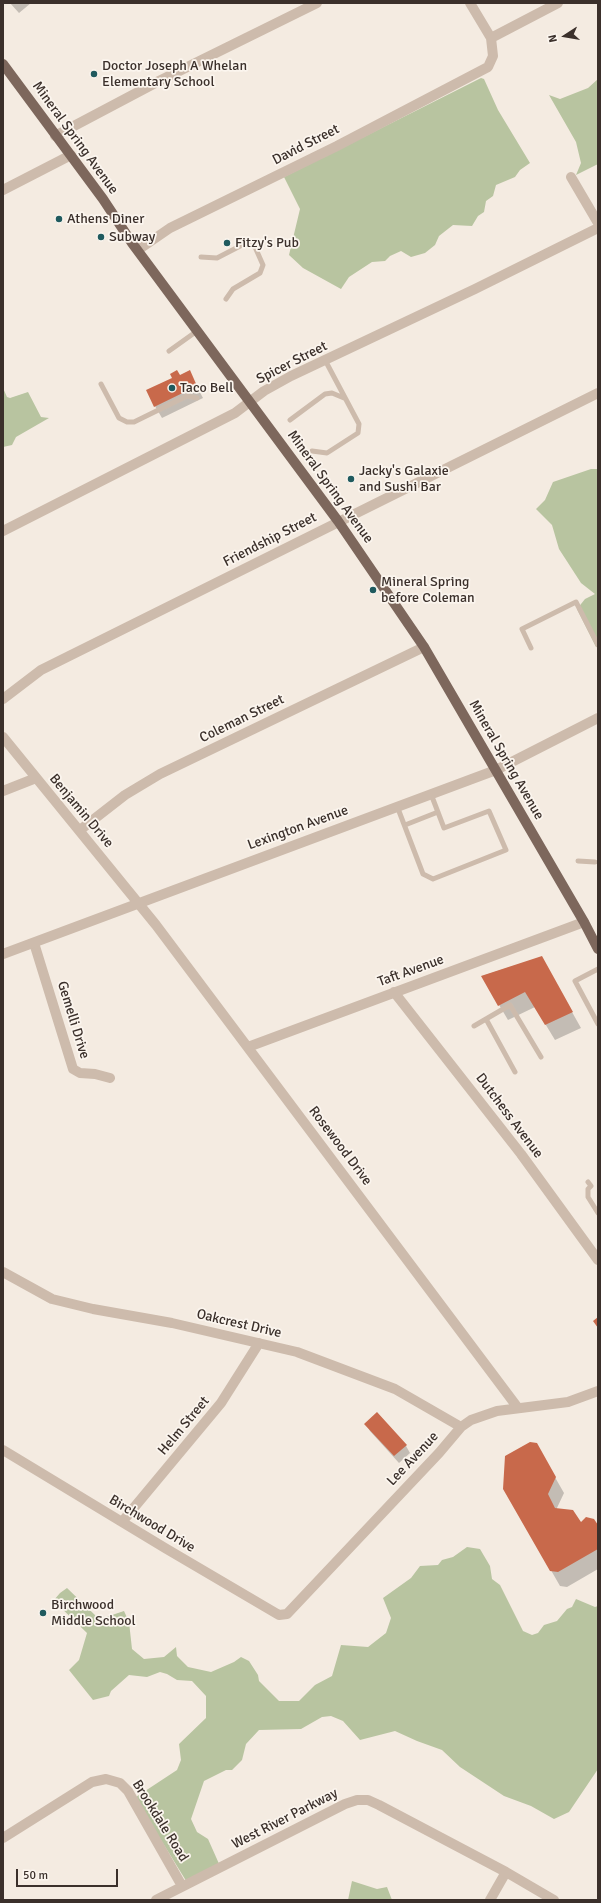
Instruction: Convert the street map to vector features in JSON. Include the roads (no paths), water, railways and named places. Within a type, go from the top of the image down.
[{"type":"main road","name":"Mineral Spring Avenue","points":[[3,64],[338,521],[424,647],[584,922],[598,949]]},
{"type":"street","points":[[55,136],[166,78],[317,3]]},
{"type":"street","points":[[470,3],[491,38],[558,3]]},
{"type":"street","name":"David Street","points":[[138,250],[170,228],[337,146],[488,67],[493,56],[491,38]]},
{"type":"street","points":[[3,190],[70,155]]},
{"type":"street","points":[[571,177],[598,223]]},
{"type":"street","name":"Spicer Street","points":[[3,531],[235,413],[250,401],[291,376],[475,289],[598,228]]},
{"type":"street","name":"Friendship Street","points":[[3,699],[40,670],[598,393]]},
{"type":"street","name":"Coleman Street","points":[[80,830],[125,795],[160,774],[424,647]]},
{"type":"street","name":"Lexington Avenue","points":[[3,954],[496,770],[598,718]]},
{"type":"street","name":"Benjamin Drive","points":[[3,737],[138,903]]},
{"type":"street","points":[[3,791],[36,778]]},
{"type":"street","name":"Rosewood Drive","points":[[138,903],[248,1047],[518,1408]]},
{"type":"street","name":"Taft Avenue","points":[[248,1047],[584,922]]},
{"type":"street","name":"Gemelli Drive","points":[[34,943],[73,1069],[80,1073],[95,1074],[110,1078]]},
{"type":"street","name":"Dutchess Avenue","points":[[394,992],[521,1154],[598,1260]]},
{"type":"street","name":"Oakcrest Drive","points":[[3,1272],[52,1299],[93,1310],[172,1323],[297,1352],[394,1389],[461,1427]]},
{"type":"street","name":"Helm Street","points":[[122,1522],[221,1404],[259,1343]]},
{"type":"street","name":"Lee Avenue","points":[[288,1614],[439,1453],[461,1427],[478,1417],[518,1408],[568,1402],[598,1391]]},
{"type":"street","name":"Birchwood Drive","points":[[3,1450],[279,1615],[288,1614]]},
{"type":"street","name":"Brookdale Road","points":[[3,1838],[92,1782],[106,1779],[120,1783],[128,1791],[182,1886]]},
{"type":"street","name":"West River Parkway","points":[[156,1900],[345,1804],[356,1800],[368,1800],[379,1804],[506,1872],[554,1900]]},
{"type":"street","points":[[490,1900],[506,1872]]},
{"type":"lane","points":[[201,257],[217,258],[246,243],[255,248],[263,265],[260,273],[233,288],[226,299]]},
{"type":"lane","points":[[169,351],[198,330]]},
{"type":"lane","points":[[312,451],[328,452],[358,433],[359,424],[325,360]]},
{"type":"lane","points":[[101,384],[119,418],[127,422],[134,422],[187,396],[197,398]]},
{"type":"lane","points":[[290,420],[325,394],[338,394],[345,399]]},
{"type":"lane","points":[[531,648],[522,629],[576,602],[598,645]]},
{"type":"lane","points":[[397,806],[423,874],[433,879],[506,850],[490,811],[444,828],[431,794]]},
{"type":"lane","points":[[405,825],[438,812]]},
{"type":"lane","points":[[578,861],[595,862]]},
{"type":"lane","points":[[598,969],[575,981],[598,1024]]},
{"type":"lane","points":[[474,1026],[510,1005],[541,1057]]},
{"type":"lane","points":[[486,1019],[515,1072]]},
{"type":"lane","points":[[588,1182],[591,1186],[588,1188],[588,1197],[598,1214]]},
{"type":"place","name":"Doctor Joseph A Whelan Elementary School","points":[[94,74]]},
{"type":"place","name":"Athens Diner","points":[[59,219]]},
{"type":"place","name":"Subway","points":[[101,237]]},
{"type":"place","name":"Fitzy's Pub","points":[[227,243]]},
{"type":"place","name":"Taco Bell","points":[[172,388]]},
{"type":"place","name":"Jacky's Galaxie and Sushi Bar","points":[[351,479]]},
{"type":"place","name":"Mineral Spring before Coleman","points":[[373,590]]},
{"type":"place","name":"Birchwood Middle School","points":[[43,1613]]}]
